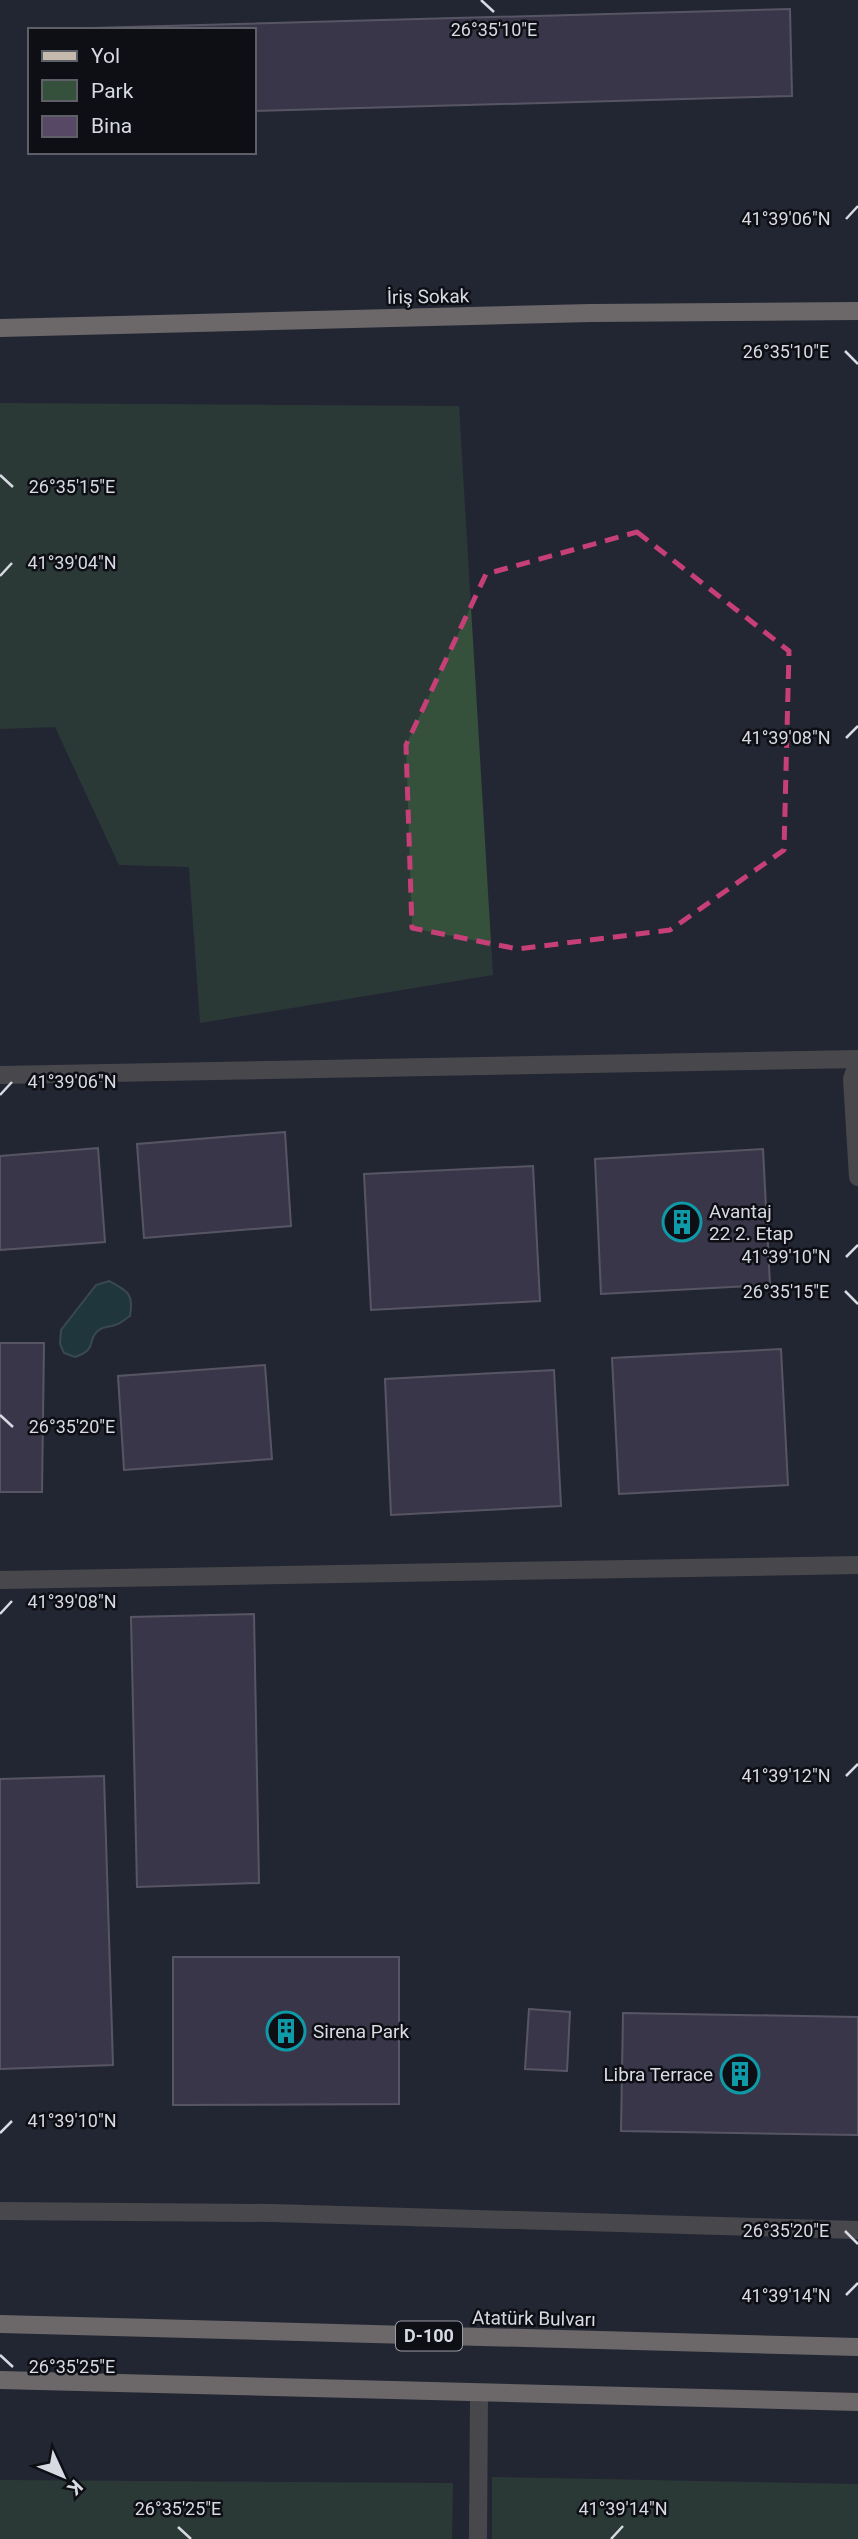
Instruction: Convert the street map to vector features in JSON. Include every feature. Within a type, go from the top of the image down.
[{"type":"main road","name":"İriş Sokak","points":[[0,328],[563,314],[858,311]]},
{"type":"main road","name":"Atatürk Bulvarı","points":[[0,2324],[858,2347]]},
{"type":"main road","points":[[0,2380],[858,2402]]},
{"type":"street","points":[[0,1075],[858,1060],[852,1079],[858,1177]]},
{"type":"street","points":[[0,1580],[858,1565]]},
{"type":"street","points":[[0,2211],[272,2213],[858,2230]]},
{"type":"street","points":[[478,2539],[479,2394]]},
{"type":"highlighted area","points":[[637,532],[789,651],[784,850],[670,930],[518,949],[412,928],[406,745],[486,574]]},
{"type":"green space","points":[[0,403],[459,406],[493,975],[200,1023],[189,867],[119,865],[55,727],[0,729]]},
{"type":"green space","points":[[492,2477],[858,2484],[858,2539],[492,2539]]},
{"type":"green space","points":[[0,2480],[453,2483],[452,2539],[0,2539]]},
{"type":"shaded area","points":[[109,1281],[128,1294],[131,1303],[130,1316],[95,1333],[90,1347],[82,1354],[75,1357],[64,1353],[60,1344],[61,1330],[96,1285]]},
{"type":"building","points":[[790,9],[792,96],[256,111],[256,28],[92,28]]},
{"type":"building","points":[[285,1132],[291,1226],[144,1238],[137,1144]]},
{"type":"building","points":[[98,1148],[105,1242],[0,1250],[0,1156]]},
{"type":"building","name":"Avantaj 22 2. Etap","points":[[763,1149],[770,1285],[601,1294],[595,1159]]},
{"type":"building","points":[[533,1166],[540,1301],[371,1310],[364,1174]]},
{"type":"building","points":[[0,1343],[44,1343],[42,1492],[0,1492]]},
{"type":"building","points":[[781,1349],[788,1485],[619,1494],[612,1358]]},
{"type":"building","points":[[265,1365],[272,1459],[124,1470],[118,1376]]},
{"type":"building","points":[[554,1370],[561,1506],[391,1515],[385,1379]]},
{"type":"building","points":[[254,1614],[259,1883],[137,1887],[131,1617]]},
{"type":"building","points":[[104,1776],[113,2065],[0,2069],[0,1779]]},
{"type":"building","name":"Sirena Park","points":[[173,1957],[399,1957],[399,2104],[173,2105]]},
{"type":"building","points":[[529,2009],[570,2012],[567,2071],[525,2069]]},
{"type":"building","name":"Libra Terrace","points":[[623,2013],[858,2017],[858,2135],[621,2131]]},
{"type":"place","name":"Avantaj 22 2. Etap","points":[[682,1222]]},
{"type":"place","name":"Sirena Park","points":[[286,2031]]},
{"type":"place","name":"Libra Terrace","points":[[740,2074]]}]
